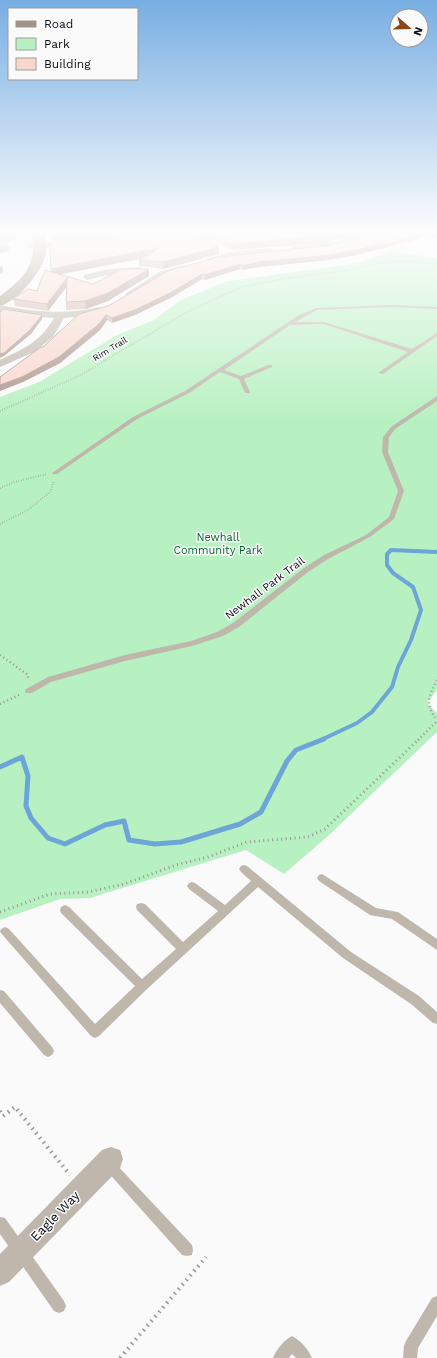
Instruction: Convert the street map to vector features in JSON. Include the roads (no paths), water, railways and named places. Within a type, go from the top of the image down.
[{"type":"street","points":[[0,302],[9,294]]},
{"type":"street","points":[[120,300],[129,294]]},
{"type":"street","points":[[0,308],[28,314],[60,317],[80,315],[108,306]]},
{"type":"street","points":[[0,364],[30,350],[49,335],[60,317]]},
{"type":"street","name":"Eagle Way","points":[[0,1273],[109,1161]]},
{"type":"lane","points":[[55,473],[135,418],[187,392],[301,316],[316,309],[393,306],[437,308]]},
{"type":"lane","points":[[290,324],[324,322],[412,351]]},
{"type":"lane","points":[[381,372],[437,334]]},
{"type":"lane","points":[[219,370],[241,378],[270,366]]},
{"type":"lane","points":[[241,378],[247,392]]},
{"type":"lane","name":"Newhall Park Trail","points":[[28,691],[48,680],[125,658],[192,643],[220,634],[236,625],[306,570],[326,557],[368,536],[392,518],[401,491],[385,452],[386,437],[394,428],[437,398]]},
{"type":"lane","points":[[244,869],[347,955],[416,1000],[437,1019]]},
{"type":"lane","points":[[322,878],[374,912],[394,915],[437,945]]},
{"type":"lane","points":[[5,932],[95,1032],[183,948],[258,881]]},
{"type":"lane","points":[[192,886],[225,911]]},
{"type":"lane","points":[[141,907],[183,948]]},
{"type":"lane","points":[[65,910],[142,986]]},
{"type":"lane","points":[[0,995],[48,1051]]},
{"type":"lane","points":[[109,1161],[187,1250]]},
{"type":"lane","points":[[0,1223],[59,1306]]},
{"type":"lane","points":[[410,1358],[412,1346],[437,1303]]},
{"type":"lane","points":[[280,1358],[292,1343],[305,1358]]},
{"type":"waterway","points":[[321,740],[357,723],[372,712],[392,687],[398,667],[411,640],[421,610],[413,587],[393,573],[387,565],[387,554],[391,550],[437,552]]},
{"type":"waterway","points":[[0,767],[22,757],[28,776],[26,806],[31,818],[48,838],[65,844],[105,825],[124,821],[129,840],[155,844],[181,842],[240,824],[261,812],[287,761],[296,750],[324,739]]},
{"type":"park label","name":"Newhall Community Park","points":[[218,543]]}]
